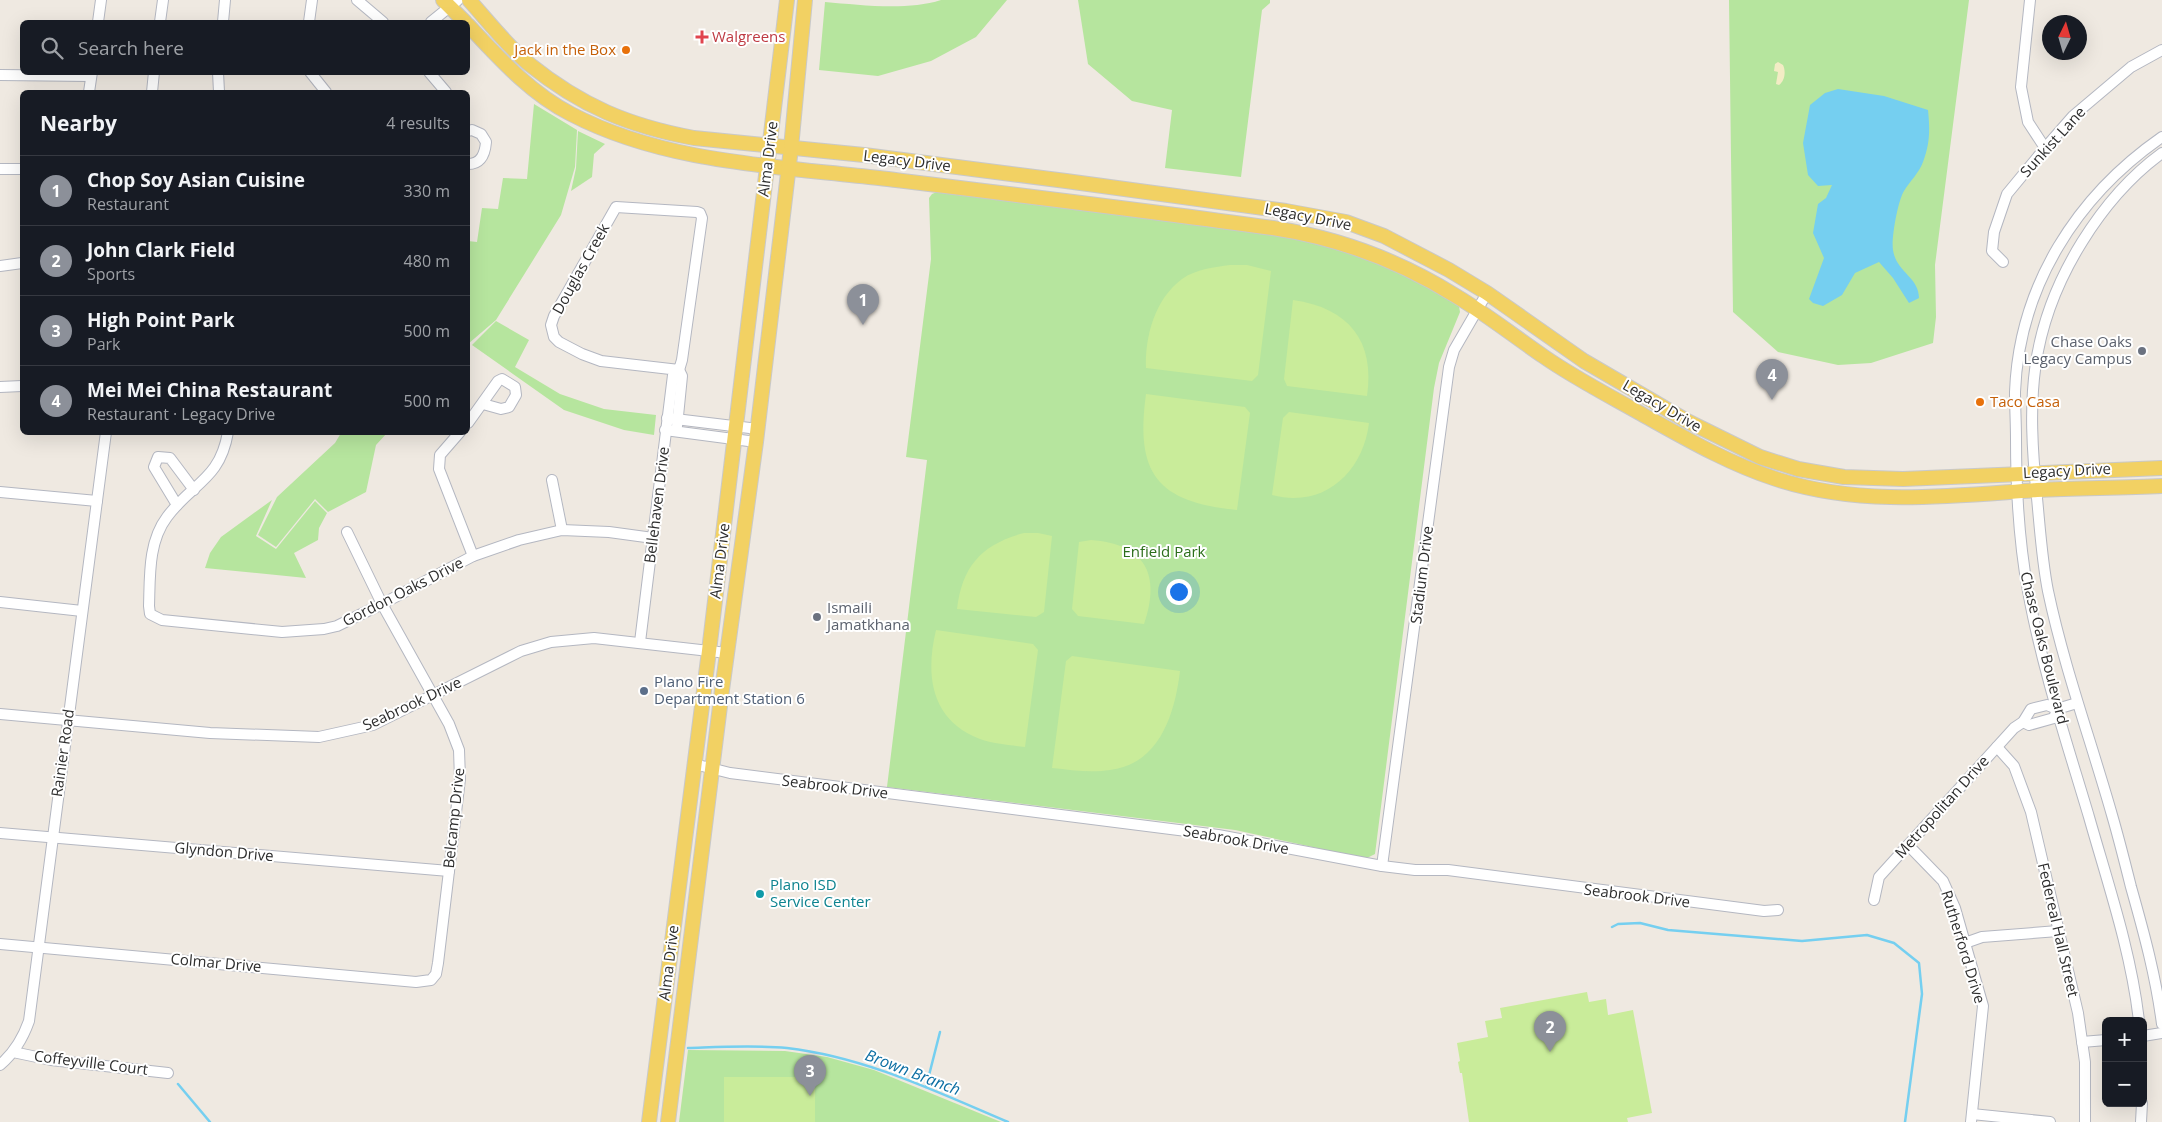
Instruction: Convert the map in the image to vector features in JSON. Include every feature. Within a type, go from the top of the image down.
[{"type":"main road","name":"Legacy Drive","points":[[469,0],[528,63],[581,100],[609,115],[668,134],[1066,181],[1286,211],[1346,222],[1384,236],[1487,293],[1584,361],[1688,421],[1760,457],[1812,472],[1884,479],[2162,468]]},
{"type":"main road","points":[[787,1],[805,2]]},
{"type":"main road","name":"Alma Drive","points":[[649,1122],[709,651],[787,1]]},
{"type":"main road","points":[[450,2],[464,20]]},
{"type":"main road","name":"Alma Drive","points":[[668,1122],[727,653],[757,436],[791,148],[805,2]]},
{"type":"main road","name":"Legacy Drive","points":[[470,27],[517,75],[552,103],[602,128],[669,150],[767,166],[927,184],[1281,229],[1340,242],[1386,259],[1429,279],[1545,358],[1678,434],[1748,469],[1807,488],[1877,498],[2162,486]]},
{"type":"main road","points":[[602,128],[609,115]]},
{"type":"main road","points":[[927,184],[930,164]]},
{"type":"main road","points":[[1065,201],[1066,181]]},
{"type":"main road","points":[[748,326],[770,326]]},
{"type":"main road","points":[[1678,434],[1688,421]]},
{"type":"main road","points":[[1807,488],[1812,472]]},
{"type":"main road","points":[[669,962],[687,963]]},
{"type":"street","points":[[98,20],[101,0]]},
{"type":"street","points":[[160,20],[163,0]]},
{"type":"street","points":[[223,20],[225,0]]},
{"type":"street","points":[[309,20],[312,0]]},
{"type":"street","points":[[357,0],[381,20]]},
{"type":"street","points":[[2030,0],[2021,87],[2028,122],[2045,148]]},
{"type":"street","points":[[432,20],[450,2]]},
{"type":"street","name":"Sunkist Lane","points":[[2003,262],[1992,252],[1994,232],[2007,194],[2073,116],[2131,68],[2162,50]]},
{"type":"street","points":[[0,75],[20,75]]},
{"type":"street","points":[[89,90],[91,75]]},
{"type":"street","points":[[152,90],[154,75]]},
{"type":"street","points":[[218,75],[219,90]]},
{"type":"street","points":[[312,75],[324,90]]},
{"type":"street","points":[[432,75],[444,90]]},
{"type":"street","points":[[470,130],[481,134],[486,142],[484,154],[478,161],[470,163]]},
{"type":"street","name":"Chase Oaks Boulevard","points":[[2138,1017],[2122,936],[2057,709],[2028,594],[2022,555],[2017,492],[2015,390],[2022,339],[2045,268],[2071,224],[2105,184],[2135,156],[2162,137]]},
{"type":"street","name":"Chase Oaks Boulevard","points":[[2162,153],[2142,167],[2118,192],[2093,223],[2063,272],[2047,311],[2039,344],[2035,365],[2032,431],[2034,472],[2048,590],[2078,704],[2149,949],[2162,1024]]},
{"type":"street","points":[[2135,156],[2142,167]]},
{"type":"street","points":[[0,169],[20,168]]},
{"type":"street","name":"Bellehaven Drive","points":[[616,207],[667,209],[700,213],[702,218],[679,370],[673,375],[672,418],[676,432]]},
{"type":"street","name":"Douglas Creek","points":[[616,207],[554,316],[551,332],[559,342],[601,361],[679,370]]},
{"type":"street","points":[[0,266],[20,263]]},
{"type":"street","name":"Stadium Drive","points":[[1382,866],[1449,367],[1454,350],[1487,293]]},
{"type":"street","points":[[2022,339],[2039,344]]},
{"type":"street","points":[[0,387],[20,386]]},
{"type":"street","points":[[470,420],[483,404]]},
{"type":"street","points":[[672,418],[735,433],[757,436]]},
{"type":"street","name":"Bellehaven Drive","points":[[640,642],[665,430],[672,418]]},
{"type":"street","points":[[665,430],[676,432],[735,433]]},
{"type":"street","name":"Rainier Road","points":[[0,1065],[21,1041],[29,1021],[106,435]]},
{"type":"street","points":[[194,490],[170,458],[158,457],[154,467],[177,505],[194,490],[222,458],[227,435]]},
{"type":"street","points":[[457,435],[440,455],[439,469],[473,556]]},
{"type":"street","points":[[552,480],[562,530]]},
{"type":"street","points":[[0,492],[96,501]]},
{"type":"street","name":"Gordon Oaks Drive","points":[[177,505],[160,528],[151,559],[150,614],[162,620],[297,632],[337,626],[473,556],[519,540],[562,530],[609,532],[653,538]]},
{"type":"street","name":"Belcamp Drive","points":[[347,532],[382,604],[434,695],[455,738],[460,762],[438,963],[436,974],[430,980]]},
{"type":"street","points":[[0,602],[82,611]]},
{"type":"street","name":"Seabrook Drive","points":[[0,714],[210,733],[319,738],[373,725],[521,651],[564,639],[594,638],[727,653]]},
{"type":"street","name":"Metropolitan Drive","points":[[1874,900],[1879,877],[2014,728],[2023,722],[2031,709],[2047,705],[2057,709],[2078,704]]},
{"type":"street","name":"Metropolitan Drive","points":[[2023,722],[2029,725],[2054,718],[2057,709]]},
{"type":"street","name":"Federeal Hall Street","points":[[1997,747],[2014,766],[2028,799],[2082,1042],[2085,1062],[2085,1122]]},
{"type":"street","name":"Seabrook Drive","points":[[694,764],[730,774],[1218,835],[1382,866],[1415,870],[1448,870],[1764,912],[1778,910]]},
{"type":"street","name":"Glyndon Drive","points":[[0,833],[449,871]]},
{"type":"street","name":"Rutherford Drive","points":[[1908,845],[1943,881],[1955,908],[1983,1006],[1971,1118]]},
{"type":"street","points":[[1965,943],[1982,937],[2058,931]]},
{"type":"street","name":"Colmar Drive","points":[[0,944],[416,982],[430,980]]},
{"type":"street","points":[[2147,1035],[2162,1032]]},
{"type":"street","points":[[2082,1042],[2102,1040]]},
{"type":"street","name":"Coffeyville Court","points":[[13,1052],[51,1060],[168,1073]]},
{"type":"street","points":[[2141,1122],[2142,1107]]},
{"type":"street","points":[[1971,1118],[2050,1122]]},
{"type":"green space","points":[[941,0],[1007,0],[976,37],[931,61],[878,76],[819,70],[825,2],[869,6],[899,6]]},
{"type":"green space","points":[[1078,0],[1270,0],[1270,3],[1262,10],[1241,177],[1165,168],[1172,110],[1132,101],[1088,64]]},
{"type":"green space","points":[[1729,0],[1969,0],[1935,265],[1936,317],[1933,343],[1871,363],[1838,365],[1778,352],[1733,312]]},
{"type":"green space","points":[[534,104],[577,130],[575,167],[561,215],[496,320],[470,342],[470,241],[477,242],[482,208],[498,209],[503,178],[527,179]]},
{"type":"green space","points":[[578,131],[605,144],[594,154],[592,177],[571,191],[576,168]]},
{"type":"green space","name":"Enfield Park","points":[[937,192],[1281,233],[1362,256],[1419,282],[1459,306],[1460,312],[1439,363],[1434,388],[1375,854],[1369,857],[1358,857],[1235,830],[887,787],[927,460],[906,457],[931,259],[929,198]]},
{"type":"green space","points":[[1230,265],[1247,265],[1271,271],[1258,375],[1252,381],[1146,368],[1147,343],[1154,319],[1158,308],[1173,287],[1193,273]]},
{"type":"green space","points":[[1293,300],[1313,304],[1329,311],[1343,319],[1354,330],[1362,344],[1367,359],[1367,396],[1287,386],[1284,379]]},
{"type":"green space","points":[[496,321],[529,340],[515,367],[560,394],[604,409],[656,415],[654,435],[624,430],[564,410],[472,345]]},
{"type":"green space","points":[[1146,394],[1245,407],[1250,413],[1237,510],[1187,500],[1170,491],[1157,479],[1149,464],[1144,445],[1143,422]]},
{"type":"green space","points":[[1289,412],[1369,423],[1359,457],[1349,471],[1338,483],[1308,497],[1291,498],[1272,495],[1283,418]]},
{"type":"green space","points":[[340,435],[385,435],[376,445],[366,492],[328,512],[315,499],[276,547],[258,535],[277,497],[335,443]]},
{"type":"green space","points":[[272,500],[256,536],[276,549],[315,501],[327,513],[319,528],[318,540],[294,553],[306,578],[205,568],[210,553],[221,537]]},
{"type":"green space","points":[[1024,533],[1052,536],[1044,612],[1036,617],[957,609],[964,581],[969,569],[977,559],[997,543]]},
{"type":"green space","points":[[1091,540],[1124,548],[1136,555],[1144,565],[1149,577],[1150,590],[1149,606],[1144,624],[1078,616],[1072,609],[1079,542]]},
{"type":"green space","points":[[936,630],[1033,644],[1038,650],[1025,747],[980,739],[964,731],[951,720],[942,708],[932,680],[931,664]]},
{"type":"green space","points":[[1072,656],[1180,671],[1178,687],[1169,719],[1153,747],[1141,758],[1127,766],[1103,771],[1052,768],[1066,661]]},
{"type":"green space","points":[[1587,992],[1589,1002],[1606,999],[1608,1015],[1633,1010],[1652,1113],[1627,1118],[1628,1122],[1469,1122],[1462,1073],[1460,1073],[1458,1062],[1460,1061],[1457,1043],[1488,1037],[1485,1021],[1502,1018],[1500,1008]]},
{"type":"green space","points":[[688,1050],[785,1051],[827,1057],[874,1070],[1001,1122],[679,1122]]},
{"type":"green space","points":[[724,1077],[815,1077],[815,1122],[724,1122]]},
{"type":"sand","points":[[1778,62],[1783,65],[1785,73],[1783,81],[1779,85],[1776,84],[1778,72],[1774,71],[1775,64]]},
{"type":"water","points":[[1838,89],[1884,96],[1928,110],[1929,136],[1927,149],[1919,170],[1906,187],[1902,196],[1897,211],[1893,237],[1895,258],[1912,279],[1918,291],[1919,298],[1909,303],[1893,278],[1879,262],[1855,273],[1842,295],[1823,306],[1813,303],[1809,299],[1824,258],[1813,233],[1818,204],[1826,198],[1832,185],[1818,186],[1808,175],[1803,143],[1810,105],[1825,93]]},
{"type":"waterway","points":[[1612,927],[1618,924],[1640,923],[1668,930],[1802,941],[1867,935],[1894,943],[1919,963],[1922,994],[1905,1122]]},
{"type":"waterway","points":[[926,1087],[940,1032]]},
{"type":"waterway","name":"Brown Branch","points":[[688,1048],[738,1046],[787,1048],[844,1059],[900,1077],[1008,1122]]},
{"type":"waterway","points":[[178,1084],[210,1122]]},
{"type":"place","name":"Walgreens","points":[[702,37]]},
{"type":"place","name":"Jack in the Box","points":[[626,50]]},
{"type":"place","name":"Chop Soy Asian Cuisine","points":[[863,325]]},
{"type":"place","name":"Chase Oaks Legacy Campus","points":[[2142,351]]},
{"type":"place","name":"Mei Mei China Restaurant","points":[[1772,400]]},
{"type":"place","name":"Taco Casa","points":[[1980,402]]},
{"type":"place","name":"Ismaili Jamatkhana","points":[[817,617]]},
{"type":"place","name":"Plano Fire Department Station 6","points":[[644,691]]},
{"type":"place","name":"Plano ISD Service Center","points":[[760,894]]},
{"type":"place","name":"John Clark Field","points":[[1550,1052]]},
{"type":"place","name":"High Point Park","points":[[810,1096]]}]
